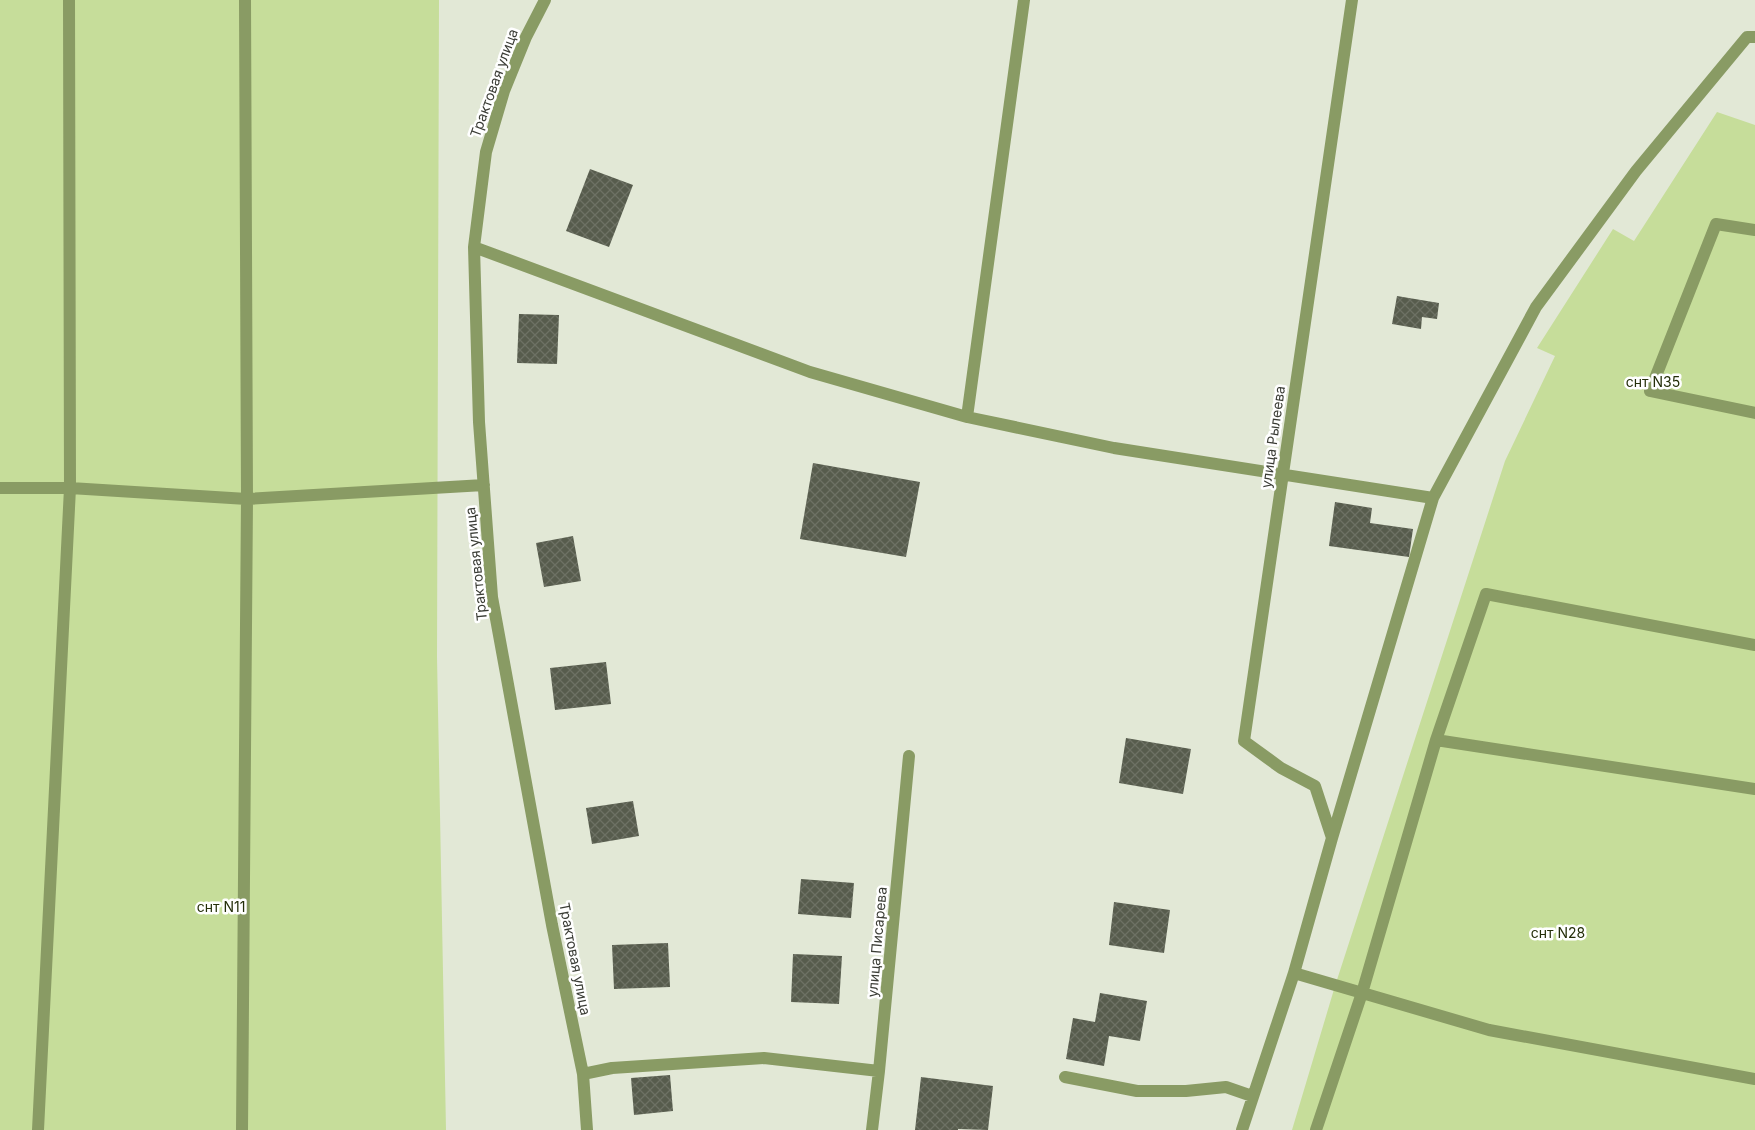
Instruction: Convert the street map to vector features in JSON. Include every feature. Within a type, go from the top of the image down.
[{"type":"street","points":[[38,1130],[70,488],[69,0]]},
{"type":"street","points":[[242,1130],[247,498],[245,0]]},
{"type":"street","name":"Трактовая улица","points":[[545,0],[526,37],[508,82],[486,152],[474,248],[479,422],[492,597],[552,925],[583,1074],[588,1130]]},
{"type":"street","points":[[967,417],[1024,0]]},
{"type":"street","name":"улица Рылеева","points":[[1332,838],[1315,786],[1281,768],[1244,740],[1352,0]]},
{"type":"street","points":[[1242,1130],[1294,973],[1433,498],[1536,307],[1636,171],[1748,37],[1755,37]]},
{"type":"street","points":[[1755,230],[1716,224],[1650,391],[1755,413]]},
{"type":"street","points":[[474,248],[810,372],[967,417],[1114,448],[1433,498]]},
{"type":"street","points":[[0,488],[70,488],[247,498],[484,485]]},
{"type":"street","points":[[1316,1130],[1362,994],[1436,740],[1486,594],[1755,645]]},
{"type":"street","points":[[1436,740],[1755,789]]},
{"type":"street","name":"улица Писарева","points":[[872,1130],[909,756]]},
{"type":"street","points":[[1294,973],[1489,1030],[1755,1079]]},
{"type":"street","points":[[583,1074],[612,1068],[764,1058],[879,1071]]},
{"type":"street","points":[[1065,1078],[1137,1091],[1186,1091],[1226,1087],[1252,1096]]},
{"type":"green space","name":"снт N11","points":[[0,0],[439,0],[437,657],[446,1130],[0,1130]]},
{"type":"green space","name":"снт N28","points":[[1717,112],[1755,125],[1755,1130],[1292,1130],[1335,986],[1505,461],[1555,356],[1537,348],[1613,229],[1634,241]]},
{"type":"building","points":[[590,169],[633,185],[609,247],[566,231]]},
{"type":"building","points":[[1397,296],[1439,303],[1437,319],[1422,317],[1421,329],[1392,324]]},
{"type":"building","points":[[519,314],[559,315],[557,364],[517,363]]},
{"type":"building","points":[[813,463],[920,482],[906,557],[800,539]]},
{"type":"building","points":[[1335,502],[1372,508],[1370,523],[1413,529],[1409,557],[1329,546]]},
{"type":"building","points":[[573,536],[581,581],[544,587],[536,543]]},
{"type":"building","points":[[606,662],[611,704],[555,710],[550,668]]},
{"type":"building","points":[[1126,738],[1191,749],[1183,794],[1119,783]]},
{"type":"building","points":[[633,801],[639,836],[592,844],[586,808]]},
{"type":"building","points":[[801,879],[854,883],[851,918],[798,914]]},
{"type":"building","points":[[1114,902],[1170,910],[1164,953],[1109,945]]},
{"type":"building","points":[[668,943],[670,987],[614,989],[612,945]]},
{"type":"building","points":[[793,954],[842,956],[839,1004],[791,1002]]},
{"type":"building","points":[[1100,993],[1147,1001],[1140,1041],[1109,1036],[1104,1066],[1066,1059],[1073,1018],[1095,1022]]},
{"type":"building","points":[[670,1075],[673,1111],[634,1115],[631,1078]]},
{"type":"building","points":[[921,1077],[993,1086],[988,1130],[915,1130]]},
{"type":"park label","name":"снт N35","points":[[1653,382]]}]
